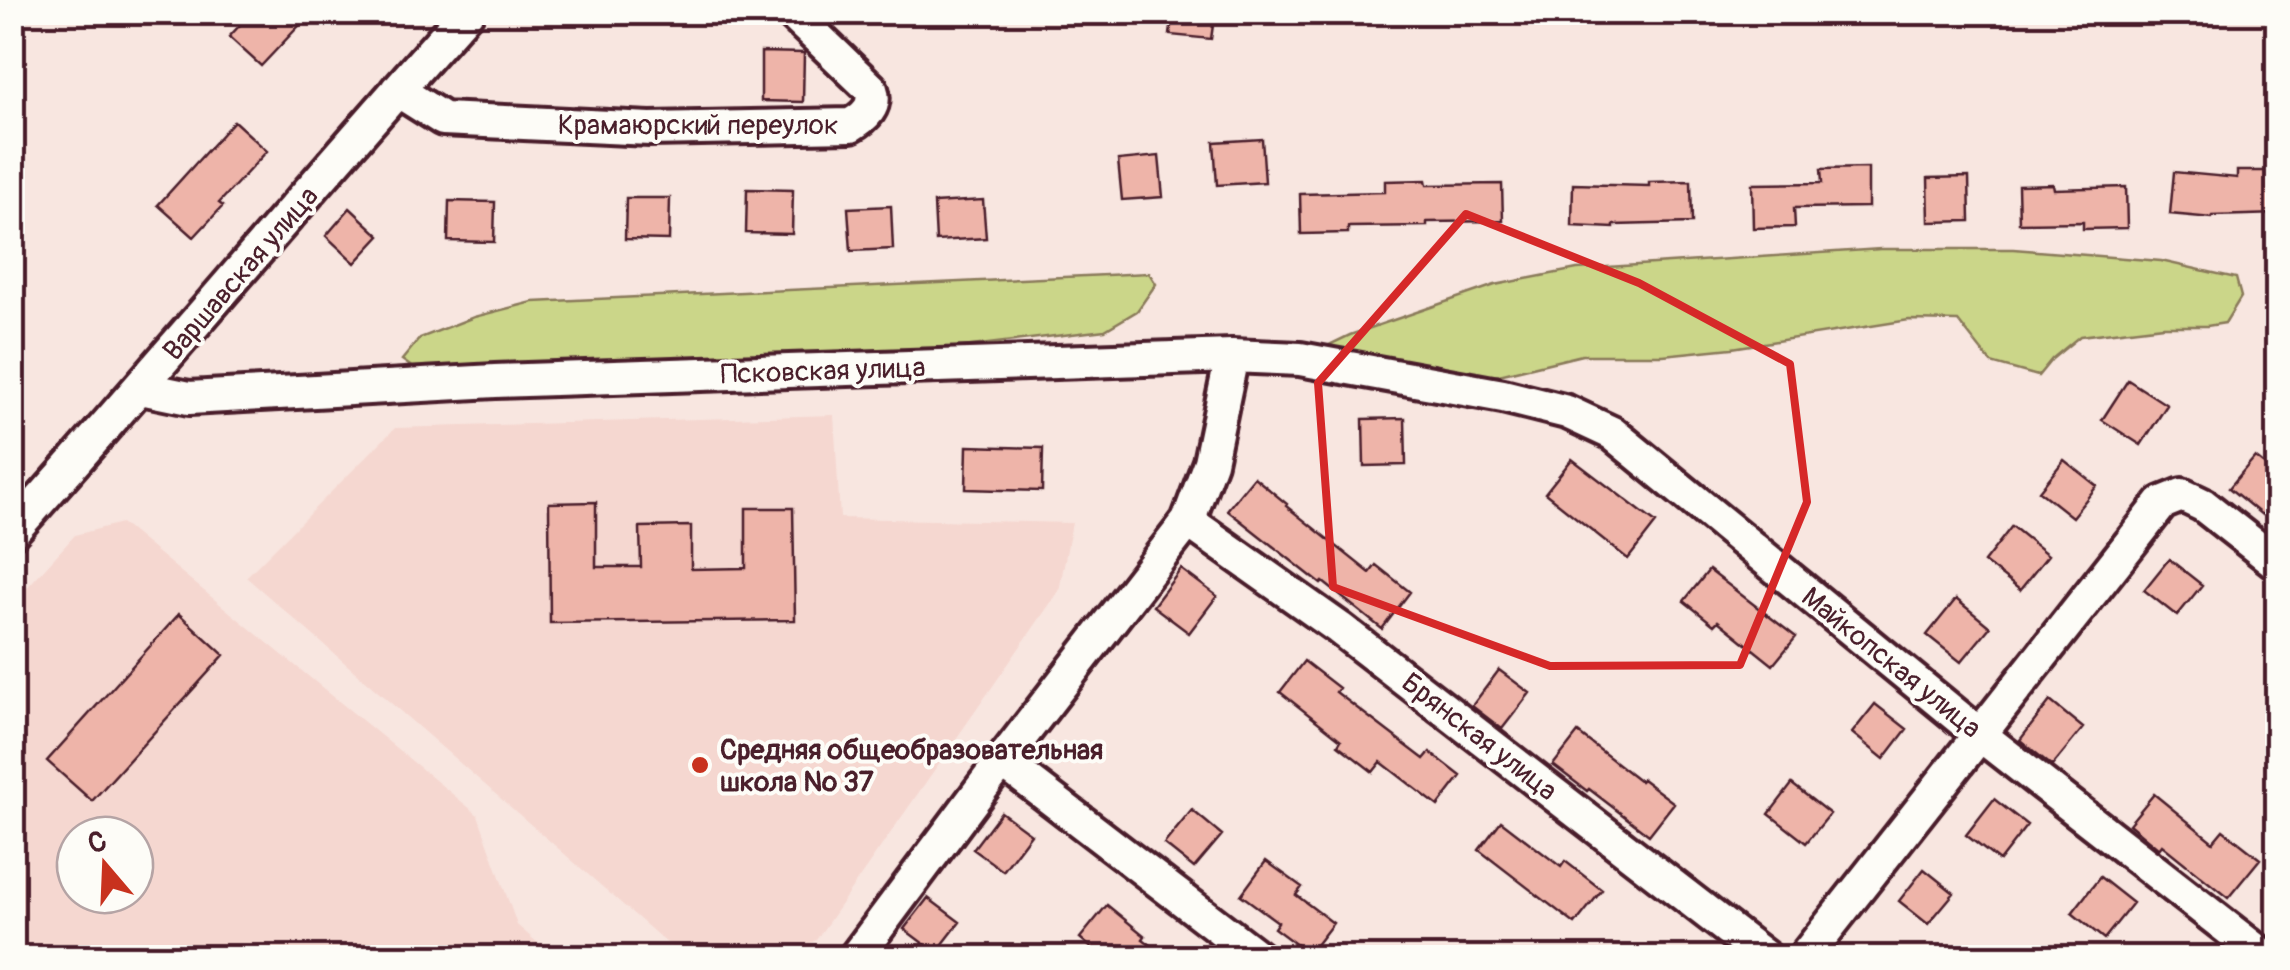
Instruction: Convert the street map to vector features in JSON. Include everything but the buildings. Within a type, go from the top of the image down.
[{"type":"street","name":"Варшавская улица","points":[[12,532],[466,12]]},
{"type":"street","name":"Крамаюрский переулок","points":[[397,90],[443,119],[650,128],[851,125],[862,119],[871,107],[871,89],[791,12]]},
{"type":"street","name":"Псковская улица","points":[[141,388],[190,398],[494,381],[1232,356],[1300,359],[1503,396]]},
{"type":"street","points":[[855,958],[1188,521],[1210,462],[1232,356]]},
{"type":"street","name":"Майкопская улица","points":[[1503,396],[1567,412],[1612,432],[1979,734],[2266,958]]},
{"type":"street","points":[[1804,958],[2162,504],[2182,494],[2203,505],[2278,564]]},
{"type":"street","name":"Брянская улица","points":[[1188,521],[1340,628],[1766,958]]},
{"type":"street","points":[[1002,761],[1258,958]]},
{"type":"highlighted area","points":[[1466,214],[1639,283],[1790,364],[1807,502],[1740,665],[1550,666],[1333,587],[1318,383]]},
{"type":"shaded area","name":"Средняя общеобразовательная школа № 37","points":[[834,415],[840,518],[1072,523],[1059,591],[816,940],[785,957],[683,957],[246,577],[395,428]]},
{"type":"shaded area","points":[[121,523],[478,815],[517,925],[554,957],[13,957],[12,604],[75,535]]},
{"type":"green space","points":[[1881,249],[2013,249],[2161,261],[2236,278],[2241,297],[2225,323],[2080,336],[2038,376],[1991,363],[1958,321],[1909,320],[1663,355],[1582,355],[1470,378],[1337,352],[1329,345],[1495,285],[1577,269]]},
{"type":"green space","points":[[1149,273],[1156,284],[1137,311],[1105,330],[955,348],[413,368],[402,360],[420,338],[474,317],[533,302]]},
{"type":"place","name":"Средняя общеобразовательная школа № 37","points":[[700,765]]}]
